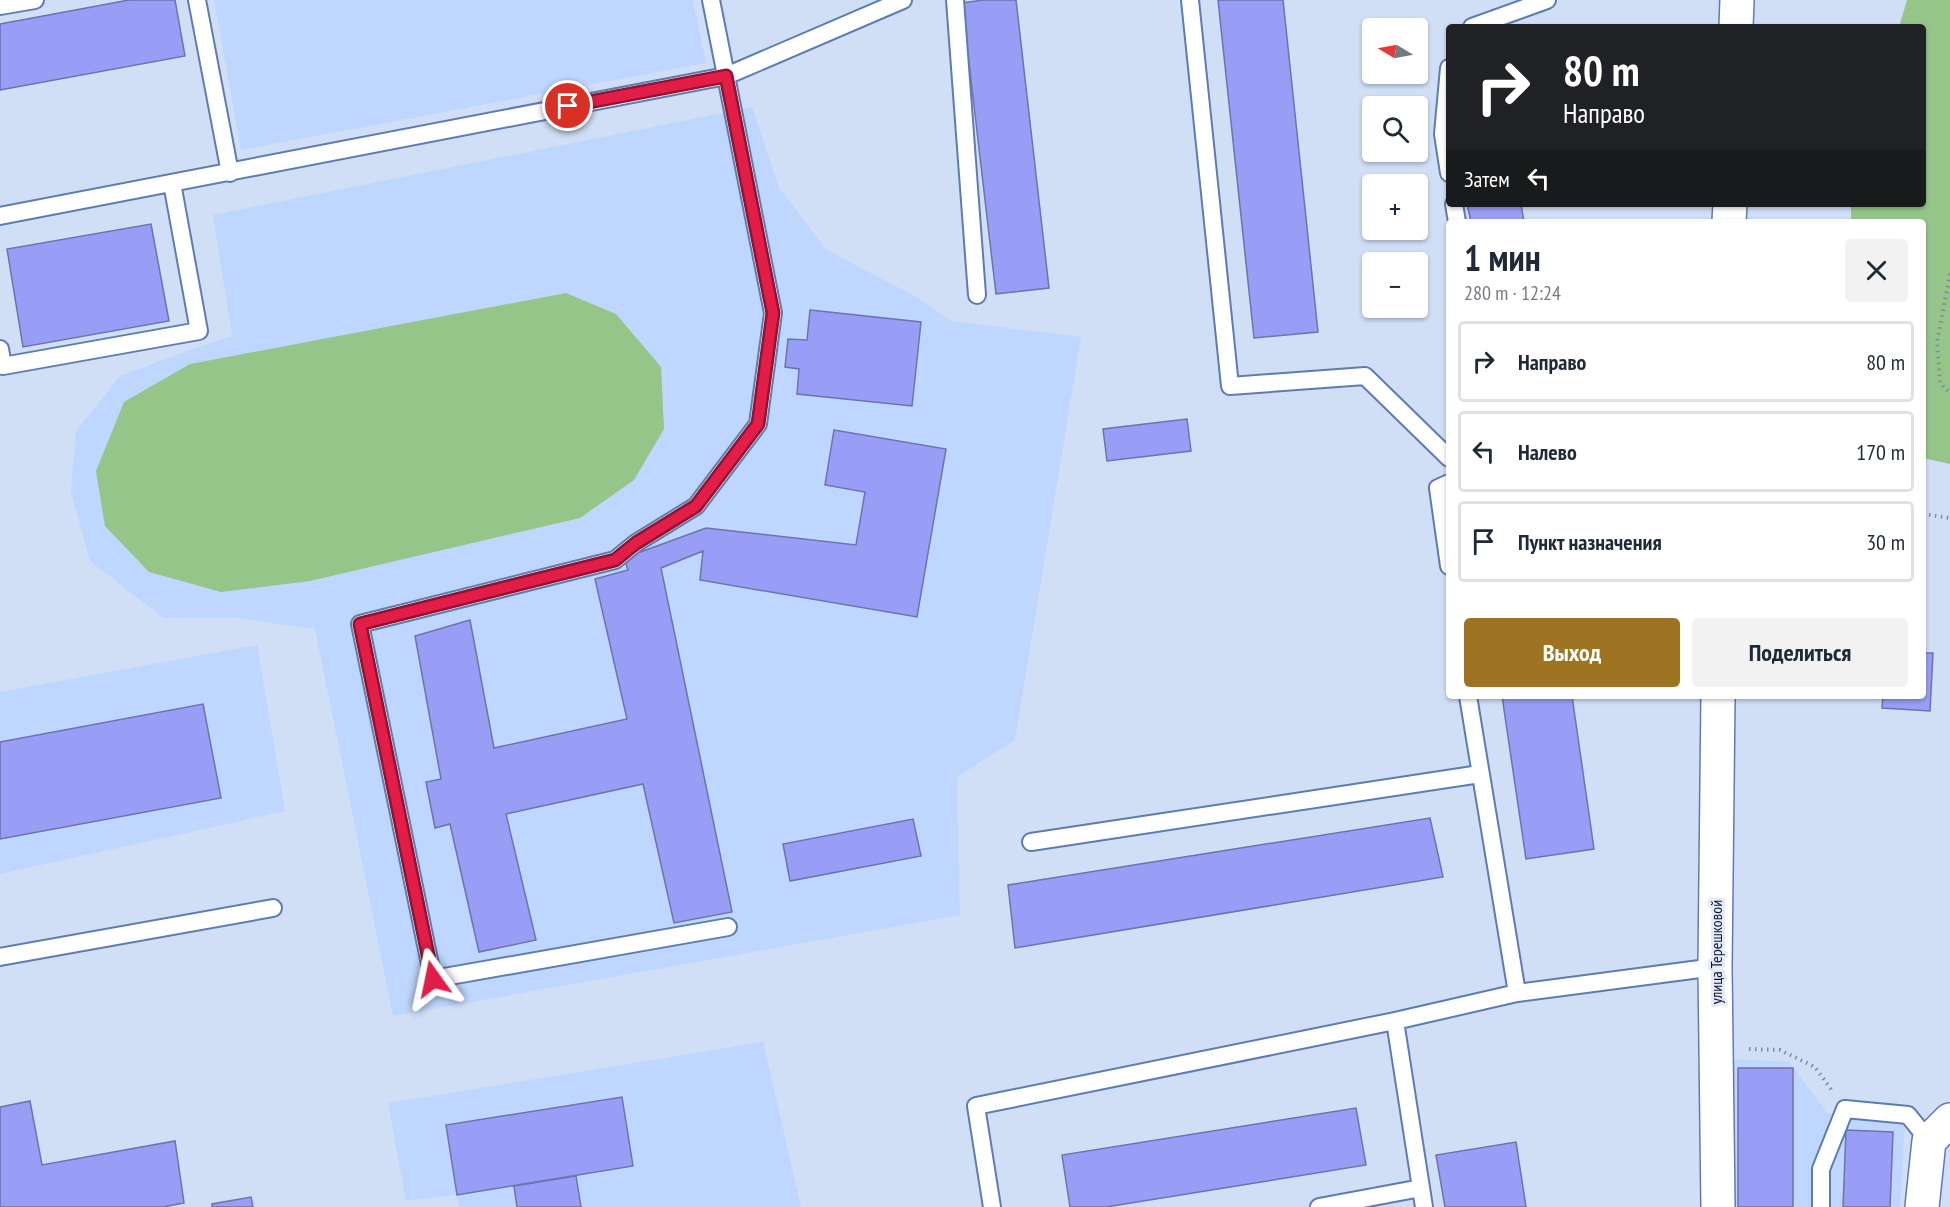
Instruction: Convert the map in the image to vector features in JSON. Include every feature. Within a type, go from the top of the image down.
[{"type":"street","points":[[1736,24],[1737,0]]},
{"type":"street","name":"улица Терешковой","points":[[1718,699],[1715,967],[1718,1207]]},
{"type":"street","points":[[1922,1207],[1940,1131]]},
{"type":"lane","points":[[0,6],[35,0]]},
{"type":"lane","points":[[197,0],[230,172]]},
{"type":"lane","points":[[711,0],[773,313],[758,424],[696,506],[636,543],[615,560],[360,624],[433,979],[728,927]]},
{"type":"lane","points":[[0,216],[726,76],[903,0]]},
{"type":"lane","points":[[956,0],[977,295]]},
{"type":"lane","points":[[1190,0],[1230,386],[1365,376],[1446,455]]},
{"type":"lane","points":[[1480,24],[1547,0]]},
{"type":"lane","points":[[1446,101],[1443,134],[1446,154]]},
{"type":"lane","points":[[0,350],[3,366],[199,331],[172,183]]},
{"type":"lane","points":[[1446,484],[1438,488],[1446,545]]},
{"type":"lane","points":[[1468,699],[1517,993]]},
{"type":"lane","points":[[1031,842],[1480,774]]},
{"type":"lane","points":[[0,957],[273,908]]},
{"type":"lane","points":[[992,1207],[976,1106],[1395,1021],[1517,993],[1715,967]]},
{"type":"lane","points":[[1395,1021],[1424,1207]]},
{"type":"lane","points":[[1821,1207],[1821,1168],[1845,1109],[1908,1115],[1940,1131]]},
{"type":"lane","points":[[1319,1207],[1421,1188]]},
{"type":"path","points":[[1950,274],[1937,342],[1940,383],[1950,393]]},
{"type":"path","points":[[1926,514],[1950,518]]},
{"type":"path","points":[[1745,1048],[1780,1050],[1815,1067],[1845,1109]]},
{"type":"shaded area","points":[[214,0],[693,0],[706,63],[241,150]]},
{"type":"shaded area","points":[[752,107],[779,188],[827,250],[918,298],[951,321],[1081,337],[1015,740],[957,777],[960,915],[393,1016],[315,629],[236,618],[164,618],[90,561],[71,492],[76,431],[120,376],[232,336],[213,215]]},
{"type":"shaded area","points":[[257,645],[285,811],[0,874],[0,692]]},
{"type":"shaded area","points":[[763,1042],[801,1207],[459,1207],[456,1195],[406,1201],[388,1103]]},
{"type":"shaded area","points":[[1729,1059],[1789,1062],[1827,1113],[1905,1123],[1900,1207],[1731,1207]]},
{"type":"green space","points":[[1907,0],[1950,0],[1950,464],[1926,459],[1926,219],[1851,219],[1851,207],[1926,207],[1926,24],[1900,24]]},
{"type":"green space","points":[[566,293],[616,314],[661,367],[664,429],[634,480],[580,518],[310,581],[221,592],[149,572],[105,526],[96,471],[124,402],[190,364]]},
{"type":"building","points":[[129,0],[175,0],[185,56],[0,90],[0,24]]},
{"type":"building","points":[[983,0],[1016,0],[1049,288],[996,294],[962,3]]},
{"type":"building","points":[[1218,0],[1283,0],[1318,332],[1254,338]]},
{"type":"building","points":[[1468,207],[1522,207],[1524,219],[1470,219]]},
{"type":"building","points":[[151,224],[169,321],[23,347],[7,249]]},
{"type":"building","points":[[810,310],[921,322],[912,406],[797,394],[799,369],[785,367],[788,339],[807,340]]},
{"type":"building","points":[[1187,419],[1191,451],[1107,461],[1103,429]]},
{"type":"building","points":[[834,430],[946,449],[917,617],[700,580],[703,551],[661,568],[732,912],[674,923],[643,784],[506,814],[536,940],[479,952],[450,824],[435,828],[426,782],[441,779],[415,636],[470,620],[494,748],[627,719],[595,579],[628,570],[624,558],[706,528],[856,545],[865,492],[825,485]]},
{"type":"building","points":[[1926,653],[1933,653],[1930,711],[1882,708],[1883,699],[1926,699]]},
{"type":"building","points":[[1502,699],[1572,699],[1594,849],[1526,859]]},
{"type":"building","points":[[203,704],[221,798],[0,839],[0,742]]},
{"type":"building","points":[[1430,818],[1443,877],[1015,948],[1008,885]]},
{"type":"building","points":[[913,819],[921,856],[790,881],[783,844]]},
{"type":"building","points":[[1738,1068],[1793,1068],[1793,1207],[1738,1207]]},
{"type":"building","points":[[622,1097],[633,1166],[457,1195],[446,1125]]},
{"type":"building","points":[[30,1101],[42,1165],[175,1141],[184,1203],[163,1207],[0,1207],[0,1107]]},
{"type":"building","points":[[1356,1108],[1366,1165],[1106,1207],[1070,1207],[1062,1155]]},
{"type":"building","points":[[1846,1130],[1893,1132],[1890,1207],[1843,1207]]},
{"type":"building","points":[[1516,1142],[1526,1207],[1445,1207],[1436,1155]]},
{"type":"building","points":[[576,1176],[581,1207],[517,1207],[514,1186]]},
{"type":"building","points":[[251,1197],[253,1207],[212,1207],[212,1204]]},
{"type":"route","points":[[433,979],[360,624],[615,560],[636,543],[696,506],[758,424],[773,313],[726,76],[568,106]]}]
